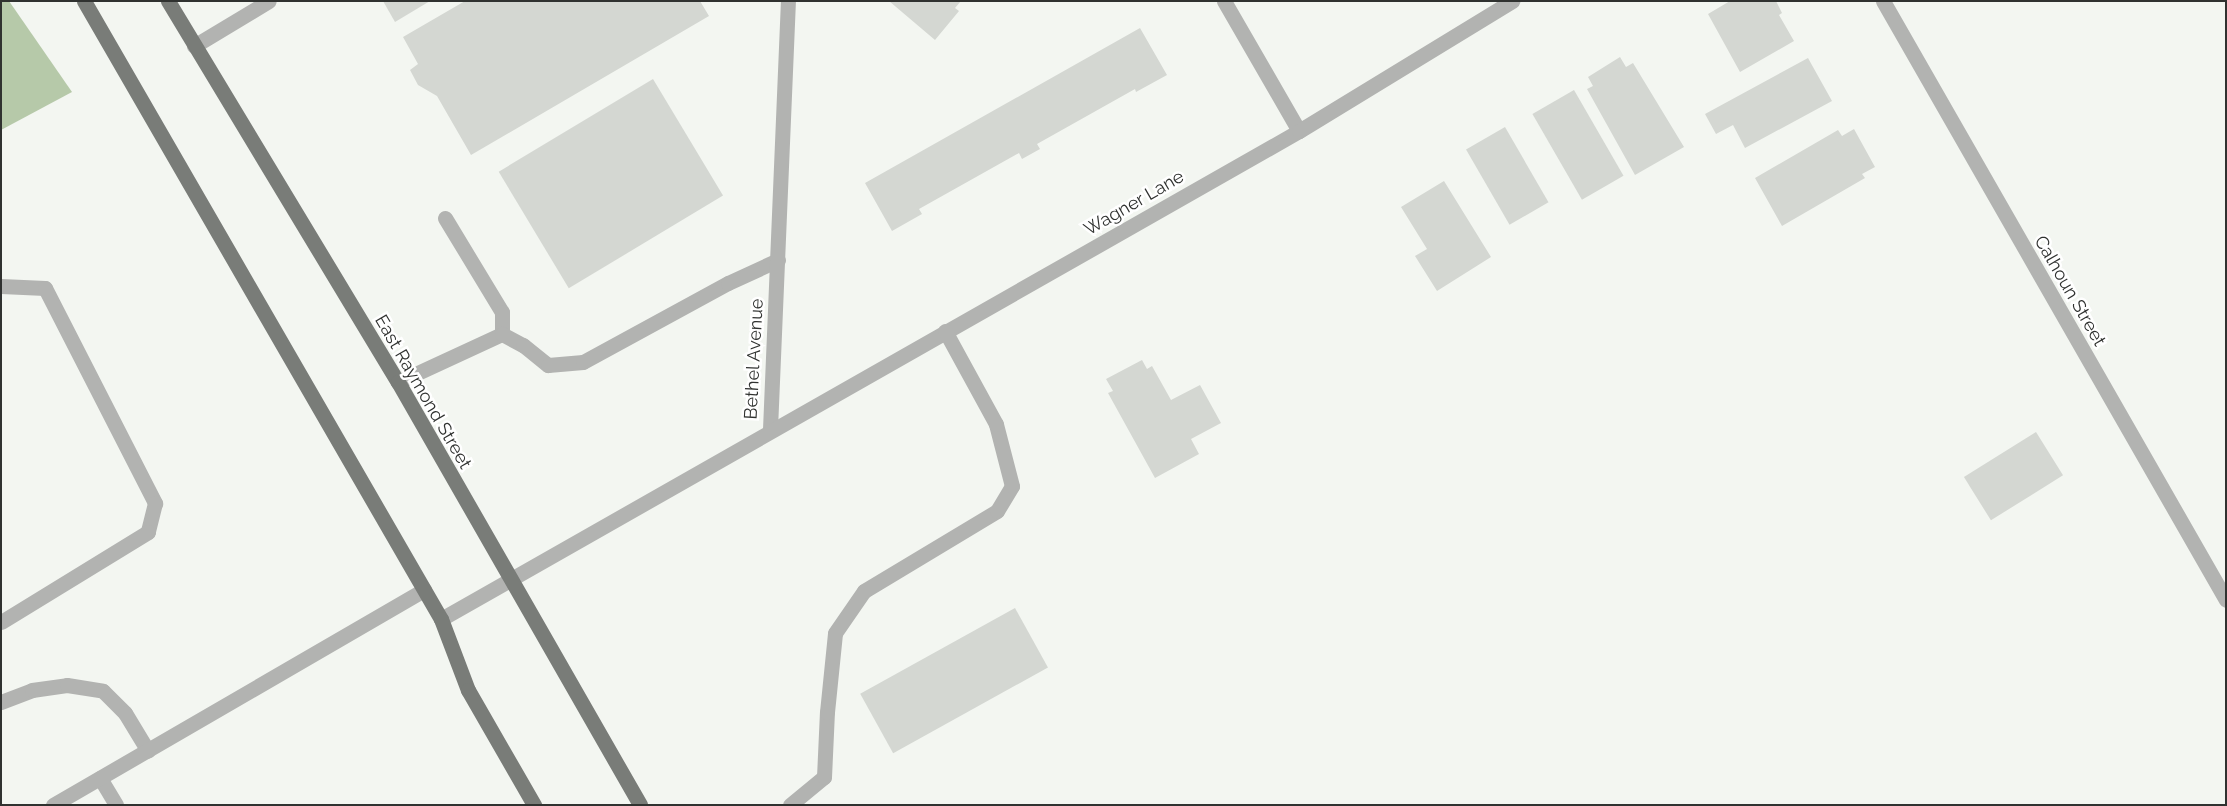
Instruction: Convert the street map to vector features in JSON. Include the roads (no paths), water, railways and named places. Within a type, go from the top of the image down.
[{"type":"main road","points":[[84,1],[441,619],[468,690],[534,805]]},
{"type":"main road","name":"East Raymond Street","points":[[168,1],[398,382],[640,805]]},
{"type":"street","points":[[194,46],[269,1]]},
{"type":"street","name":"Bethel Avenue","points":[[441,619],[770,430],[788,1]]},
{"type":"street","points":[[1224,1],[1299,130]]},
{"type":"street","name":"Wagner Lane","points":[[770,430],[1299,130],[1512,1]]},
{"type":"street","name":"Calhoun Street","points":[[1883,1],[2226,600]]},
{"type":"street","points":[[445,218],[502,312],[502,334]]},
{"type":"street","points":[[502,334],[523,345],[548,365],[583,362],[728,283],[778,260]]},
{"type":"street","points":[[1,286],[45,288],[155,503],[148,532],[1,622]]},
{"type":"street","points":[[790,805],[824,777],[827,712],[835,633],[864,590],[998,511],[1012,486],[996,424],[945,332]]},
{"type":"street","points":[[398,382],[502,334]]},
{"type":"street","points":[[53,805],[424,590]]},
{"type":"street","points":[[1,702],[32,690],[68,685],[103,690],[125,713],[148,750]]},
{"type":"street","points":[[100,778],[116,805]]}]
